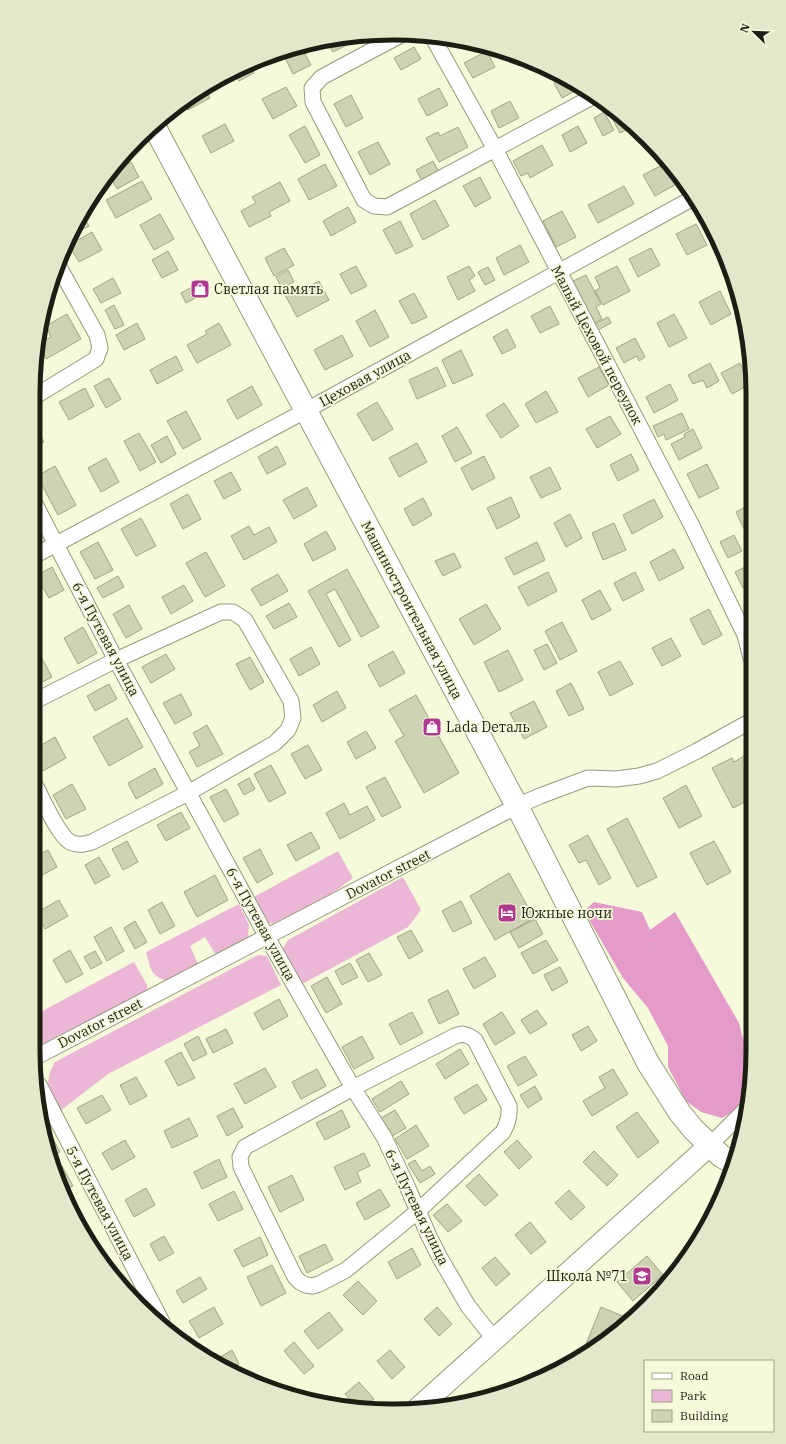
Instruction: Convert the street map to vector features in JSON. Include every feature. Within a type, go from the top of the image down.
[{"type":"main road","name":"Машиностроительная улица","points":[[157,131],[517,806],[648,1063],[680,1113],[693,1129],[709,1146],[728,1160]]},
{"type":"street","points":[[391,40],[322,77],[312,88],[313,102],[364,200],[374,206],[387,207],[589,99]]},
{"type":"street","name":"Малый Цеховой переулок","points":[[436,43],[495,149],[560,272],[691,524],[746,639]]},
{"type":"street","name":"Цеховая улица","points":[[40,553],[305,411],[689,200]]},
{"type":"street","points":[[40,393],[96,359],[100,348],[97,335],[62,272]]},
{"type":"street","name":"6-я Путевая улица","points":[[40,513],[116,660],[267,937],[353,1088],[384,1137],[429,1236],[452,1278],[474,1314],[495,1340]]},
{"type":"street","points":[[40,698],[116,660],[221,612],[233,612],[245,620],[291,700],[293,718],[288,730],[275,743],[188,793],[92,842],[80,845],[70,842],[61,834],[40,794]]},
{"type":"street","name":"Dovator street","points":[[40,1055],[517,806],[588,778],[616,779],[639,776],[657,771],[697,752],[746,724]]},
{"type":"street","points":[[462,1034],[475,1040],[509,1106],[510,1114],[503,1132],[418,1211],[346,1270],[319,1284],[312,1286],[306,1285],[295,1277],[241,1167],[240,1157],[245,1147],[353,1088],[455,1036],[462,1034]]},
{"type":"street","name":"5-я Путевая улица","points":[[43,1092],[158,1314]]},
{"type":"street","points":[[425,1402],[709,1146],[740,1115]]},
{"type":"green space","points":[[338,851],[353,878],[311,906],[272,924],[267,921],[254,897]]},
{"type":"green space","points":[[403,877],[421,910],[408,927],[302,984],[282,950],[288,940]]},
{"type":"green space","points":[[239,904],[249,925],[248,937],[216,955],[205,937],[190,946],[198,964],[168,981],[157,977],[154,974],[150,967],[146,952]]},
{"type":"green space","points":[[258,955],[267,956],[281,985],[108,1074],[60,1111],[47,1088],[50,1072],[55,1062]]},
{"type":"green space","points":[[134,962],[147,985],[147,993],[40,1047],[40,1012]]},
{"type":"shaded area","points":[[594,902],[642,912],[650,930],[675,912],[739,1023],[746,1051],[743,1096],[736,1110],[722,1118],[701,1112],[686,1101],[668,1067],[668,1046],[648,1008],[623,978],[584,911]]},
{"type":"building","points":[[347,43],[349,44],[333,52],[330,46]]},
{"type":"building","points":[[414,47],[421,59],[401,70],[394,58]]},
{"type":"building","points":[[304,52],[311,65],[293,74],[285,57]]},
{"type":"building","points":[[485,52],[488,53],[495,67],[473,78],[464,63]]},
{"type":"building","points":[[252,70],[254,73],[239,81],[236,76]]},
{"type":"building","points":[[558,81],[576,91],[562,98],[554,83]]},
{"type":"building","points":[[286,87],[297,106],[273,119],[262,99]]},
{"type":"building","points":[[439,88],[448,105],[427,116],[418,99]]},
{"type":"building","points":[[207,93],[210,98],[188,110],[186,107]]},
{"type":"building","points":[[351,95],[363,118],[346,127],[334,104]]},
{"type":"building","points":[[510,101],[519,118],[499,128],[491,111]]},
{"type":"building","points":[[604,112],[614,130],[603,136],[594,118]]},
{"type":"building","points":[[610,115],[627,129],[620,133]]},
{"type":"building","points":[[225,124],[234,141],[211,153],[202,136]]},
{"type":"building","points":[[305,126],[320,155],[305,163],[289,135]]},
{"type":"building","points":[[578,126],[587,143],[570,152],[562,135]]},
{"type":"building","points":[[458,127],[468,147],[439,162],[426,138],[438,132],[440,136]]},
{"type":"building","points":[[378,142],[390,164],[370,175],[358,152]]},
{"type":"building","points":[[542,145],[553,165],[530,178],[528,173],[521,176],[513,161]]},
{"type":"building","points":[[433,161],[439,172],[422,181],[416,170]]},
{"type":"building","points":[[131,162],[139,177],[117,189],[112,179],[122,167]]},
{"type":"building","points":[[325,164],[337,186],[309,200],[298,179]]},
{"type":"building","points":[[662,165],[677,184],[655,196],[643,175]]},
{"type":"building","points":[[480,177],[491,198],[475,207],[463,186]]},
{"type":"building","points":[[142,181],[152,199],[116,218],[106,200]]},
{"type":"building","points":[[280,182],[290,201],[269,212],[271,216],[249,227],[241,211],[256,203],[252,197]]},
{"type":"building","points":[[624,186],[634,204],[598,223],[588,205]]},
{"type":"building","points":[[435,200],[449,226],[423,240],[410,214]]},
{"type":"building","points":[[348,207],[356,222],[331,236],[323,221]]},
{"type":"building","points":[[562,211],[576,237],[556,247],[543,221]]},
{"type":"building","points":[[160,214],[174,239],[154,250],[140,225]]},
{"type":"building","points":[[85,220],[89,226],[79,231]]},
{"type":"building","points":[[400,221],[413,246],[396,254],[383,230]]},
{"type":"building","points":[[696,224],[707,245],[687,255],[676,234]]},
{"type":"building","points":[[92,232],[102,250],[79,262],[71,249],[74,242]]},
{"type":"building","points":[[520,245],[529,262],[504,275],[496,258]]},
{"type":"building","points":[[284,248],[294,265],[274,276],[265,258]]},
{"type":"building","points":[[651,248],[660,265],[638,277],[629,259]]},
{"type":"building","points":[[168,251],[178,270],[162,278],[152,260]]},
{"type":"building","points":[[356,266],[367,286],[351,294],[340,274]]},
{"type":"building","points":[[469,266],[475,276],[469,280],[475,291],[458,300],[447,277]]},
{"type":"building","points":[[617,266],[630,291],[603,305],[595,291],[600,288],[595,277]]},
{"type":"building","points":[[488,267],[495,280],[485,285],[478,272]]},
{"type":"building","points":[[288,270],[294,282],[282,288],[276,277]]},
{"type":"building","points":[[586,275],[601,304],[596,307],[602,319],[594,323],[573,281]]},
{"type":"building","points":[[113,278],[121,293],[101,303],[93,289]]},
{"type":"building","points":[[319,281],[329,300],[297,317],[284,293],[296,286],[299,292]]},
{"type":"building","points":[[198,284],[203,294],[186,303],[181,293]]},
{"type":"building","points":[[720,291],[731,314],[711,325],[699,302]]},
{"type":"building","points":[[414,293],[427,317],[412,324],[399,301]]},
{"type":"building","points":[[114,305],[124,325],[115,329],[105,310]]},
{"type":"building","points":[[550,306],[559,324],[540,333],[531,316]]},
{"type":"building","points":[[375,310],[389,337],[370,347],[356,321]]},
{"type":"building","points":[[67,314],[81,339],[46,359],[43,352],[44,341],[51,337],[47,326]]},
{"type":"building","points":[[674,314],[687,338],[669,347],[657,323]]},
{"type":"building","points":[[608,317],[611,323],[598,330],[595,324]]},
{"type":"building","points":[[137,323],[145,339],[124,350],[116,335]]},
{"type":"building","points":[[219,323],[231,345],[197,363],[187,345],[207,334],[205,331]]},
{"type":"building","points":[[507,329],[516,347],[502,354],[493,337]]},
{"type":"building","points":[[342,335],[353,356],[325,370],[314,350]]},
{"type":"building","points":[[635,338],[645,357],[639,361],[637,356],[624,363],[616,348]]},
{"type":"building","points":[[461,350],[473,375],[453,384],[442,360]]},
{"type":"building","points":[[176,356],[183,370],[157,384],[150,370]]},
{"type":"building","points":[[710,363],[719,381],[707,388],[703,380],[693,384],[688,375]]},
{"type":"building","points":[[740,363],[745,374],[746,386],[732,394],[721,373]]},
{"type":"building","points":[[437,367],[446,386],[417,399],[409,380]]},
{"type":"building","points":[[599,367],[609,385],[588,397],[578,378]]},
{"type":"building","points":[[109,378],[121,399],[106,408],[94,386]]},
{"type":"building","points":[[670,384],[678,400],[654,413],[646,397]]},
{"type":"building","points":[[252,386],[262,405],[237,419],[227,400]]},
{"type":"building","points":[[85,388],[94,406],[69,420],[59,402]]},
{"type":"building","points":[[546,391],[558,412],[536,423],[525,404]]},
{"type":"building","points":[[377,402],[393,429],[373,441],[357,414]]},
{"type":"building","points":[[504,403],[519,426],[501,438],[486,415]]},
{"type":"building","points":[[186,411],[201,439],[183,449],[167,421]]},
{"type":"building","points":[[682,413],[689,429],[666,440],[664,434],[658,437],[653,426]]},
{"type":"building","points":[[610,416],[621,434],[597,448],[586,429]]},
{"type":"building","points":[[457,427],[472,453],[455,462],[442,436]]},
{"type":"building","points":[[693,429],[702,448],[679,460],[671,444],[685,437],[684,434]]},
{"type":"building","points":[[139,433],[156,462],[140,471],[124,441]]},
{"type":"building","points":[[40,434],[44,442],[40,444]]},
{"type":"building","points":[[167,436],[176,454],[161,463],[151,445]]},
{"type":"building","points":[[417,443],[427,462],[399,477],[389,458]]},
{"type":"building","points":[[277,446],[286,464],[267,474],[258,457]]},
{"type":"building","points":[[631,454],[639,470],[618,481],[610,465]]},
{"type":"building","points":[[484,456],[495,478],[472,490],[461,468]]},
{"type":"building","points":[[106,458],[119,482],[101,492],[88,468]]},
{"type":"building","points":[[707,464],[719,488],[699,498],[687,474]]},
{"type":"building","points":[[55,466],[76,505],[58,515],[40,482],[40,474]]},
{"type":"building","points":[[550,467],[561,489],[541,498],[530,477]]},
{"type":"building","points":[[231,472],[241,490],[224,499],[214,481]]},
{"type":"building","points":[[307,487],[317,506],[294,519],[283,500]]},
{"type":"building","points":[[188,494],[201,519],[183,529],[170,504]]},
{"type":"building","points":[[511,497],[520,517],[497,529],[487,508]]},
{"type":"building","points":[[423,498],[432,515],[413,526],[404,509]]},
{"type":"building","points":[[654,499],[663,517],[632,534],[623,515]]},
{"type":"building","points":[[746,507],[746,528],[744,529],[736,512]]},
{"type":"building","points":[[570,514],[582,538],[566,547],[554,523]]},
{"type":"building","points":[[141,518],[156,546],[136,556],[121,529]]},
{"type":"building","points":[[614,523],[626,550],[603,560],[592,533]]},
{"type":"building","points":[[249,526],[254,535],[269,527],[277,542],[244,560],[231,536]]},
{"type":"building","points":[[326,531],[336,549],[313,561],[304,544]]},
{"type":"building","points":[[734,535],[742,551],[728,558],[720,542]]},
{"type":"building","points":[[98,542],[113,570],[95,579],[80,552]]},
{"type":"building","points":[[537,542],[545,560],[514,575],[505,558]]},
{"type":"building","points":[[674,549],[684,568],[659,581],[650,562]]},
{"type":"building","points":[[206,552],[225,586],[205,597],[186,563]]},
{"type":"building","points":[[454,553],[461,567],[443,576],[435,561]]},
{"type":"building","points":[[746,566],[746,586],[743,588],[735,572]]},
{"type":"building","points":[[52,567],[64,590],[49,598],[40,583],[40,574]]},
{"type":"building","points":[[347,569],[379,627],[361,637],[335,589],[326,594],[351,640],[339,647],[308,591]]},
{"type":"building","points":[[548,572],[557,591],[528,606],[518,587]]},
{"type":"building","points":[[635,572],[644,590],[623,601],[614,583]]},
{"type":"building","points":[[278,574],[288,591],[261,606],[251,589]]},
{"type":"building","points":[[118,576],[124,587],[103,598],[97,588]]},
{"type":"building","points":[[184,585],[193,601],[171,614],[162,597]]},
{"type":"building","points":[[600,590],[611,610],[592,620],[582,600]]},
{"type":"building","points":[[289,603],[297,617],[274,629],[266,616]]},
{"type":"building","points":[[486,604],[501,629],[474,645],[459,619]]},
{"type":"building","points":[[129,605],[142,629],[126,638],[113,614]]},
{"type":"building","points":[[709,609],[722,635],[703,645],[690,619]]},
{"type":"building","points":[[562,622],[577,651],[560,660],[545,631]]},
{"type":"building","points":[[83,627],[97,653],[78,664],[64,638]]},
{"type":"building","points":[[671,638],[681,656],[662,666],[652,648]]},
{"type":"building","points":[[547,644],[557,663],[544,670],[534,650]]},
{"type":"building","points":[[311,647],[320,664],[299,676],[290,659]]},
{"type":"building","points":[[508,650],[523,680],[499,692],[484,662]]},
{"type":"building","points":[[393,651],[405,673],[380,687],[368,665]]},
{"type":"building","points":[[166,654],[175,669],[151,683],[142,667]]},
{"type":"building","points":[[40,655],[52,677],[40,683]]},
{"type":"building","points":[[250,657],[264,682],[250,690],[236,664]]},
{"type":"building","points":[[620,661],[633,684],[610,696],[598,672]]},
{"type":"building","points":[[571,683],[584,709],[569,716],[556,691]]},
{"type":"building","points":[[109,684],[117,699],[95,711],[87,696]]},
{"type":"building","points":[[337,691],[346,708],[322,722],[313,705]]},
{"type":"building","points":[[181,694],[192,715],[175,724],[163,703]]},
{"type":"building","points":[[416,695],[459,773],[424,793],[395,741],[404,736],[389,710]]},
{"type":"building","points":[[534,701],[547,727],[524,739],[510,713]]},
{"type":"building","points":[[127,718],[143,747],[109,766],[93,737]]},
{"type":"building","points":[[207,725],[223,754],[197,767],[189,752],[200,746],[193,733]]},
{"type":"building","points":[[366,731],[376,748],[356,759],[347,742]]},
{"type":"building","points":[[55,737],[66,758],[43,771],[40,765],[40,746]]},
{"type":"building","points":[[308,745],[322,770],[305,779],[291,754]]},
{"type":"building","points":[[744,756],[746,760],[746,802],[733,808],[712,768],[732,758],[734,762]]},
{"type":"building","points":[[271,765],[286,793],[269,802],[254,774]]},
{"type":"building","points":[[155,768],[163,784],[136,799],[128,783]]},
{"type":"building","points":[[385,777],[401,807],[382,817],[366,787]]},
{"type":"building","points":[[249,778],[255,789],[244,795],[238,784]]},
{"type":"building","points":[[72,784],[86,809],[66,819],[53,795]]},
{"type":"building","points":[[686,785],[702,816],[679,828],[663,798]]},
{"type":"building","points":[[226,789],[239,814],[224,822],[210,797]]},
{"type":"building","points":[[344,803],[350,815],[367,806],[375,820],[340,839],[326,813]]},
{"type":"building","points":[[181,812],[190,828],[166,841],[157,825]]},
{"type":"building","points":[[627,818],[657,877],[637,887],[607,829]]},
{"type":"building","points":[[311,832],[320,848],[296,861],[287,845]]},
{"type":"building","points":[[588,835],[611,878],[599,885],[586,860],[579,863],[569,845]]},
{"type":"building","points":[[127,841],[138,862],[123,870],[112,849]]},
{"type":"building","points":[[714,841],[731,872],[707,885],[690,853]]},
{"type":"building","points":[[260,849],[273,874],[257,883],[243,858]]},
{"type":"building","points":[[48,850],[57,867],[40,876],[40,854]]},
{"type":"building","points":[[99,857],[110,876],[95,884],[85,865]]},
{"type":"building","points":[[509,873],[534,918],[495,940],[470,896]]},
{"type":"building","points":[[215,875],[228,900],[197,917],[184,892]]},
{"type":"building","points":[[59,900],[68,916],[45,929],[40,920],[40,911]]},
{"type":"building","points":[[461,901],[472,923],[453,932],[442,911]]},
{"type":"building","points":[[162,902],[175,926],[160,934],[148,910]]},
{"type":"building","points":[[535,919],[543,934],[519,948],[510,932]]},
{"type":"building","points":[[135,921],[147,942],[135,949],[124,928]]},
{"type":"building","points":[[111,927],[124,951],[107,961],[94,937]]},
{"type":"building","points":[[411,930],[423,951],[409,959],[397,937]]},
{"type":"building","points":[[546,940],[558,960],[533,974],[521,953]]},
{"type":"building","points":[[70,950],[83,974],[66,983],[53,960]]},
{"type":"building","points":[[95,951],[102,963],[91,969],[84,957]]},
{"type":"building","points":[[369,953],[382,975],[368,982],[356,960]]},
{"type":"building","points":[[485,957],[496,976],[474,989],[463,969]]},
{"type":"building","points":[[350,963],[358,977],[342,985],[335,971]]},
{"type":"building","points":[[560,967],[568,982],[552,991],[544,975]]},
{"type":"building","points":[[327,977],[342,1004],[326,1013],[311,986]]},
{"type":"building","points":[[448,990],[459,1014],[439,1024],[428,1000]]},
{"type":"building","points":[[279,999],[288,1016],[263,1030],[254,1013]]},
{"type":"building","points":[[537,1010],[547,1024],[530,1034],[521,1020]]},
{"type":"building","points":[[412,1012],[423,1033],[400,1045],[389,1024]]},
{"type":"building","points":[[502,1012],[515,1033],[495,1045],[483,1024]]},
{"type":"building","points":[[588,1026],[597,1041],[581,1051],[572,1035]]},
{"type":"building","points":[[226,1029],[233,1043],[213,1053],[206,1039]]},
{"type":"building","points":[[198,1036],[207,1054],[193,1061],[184,1044]]},
{"type":"building","points":[[362,1036],[374,1058],[354,1069],[342,1047]]},
{"type":"building","points":[[460,1049],[469,1064],[445,1079],[436,1064]]},
{"type":"building","points":[[181,1052],[195,1078],[178,1086],[165,1061]]},
{"type":"building","points":[[525,1056],[537,1075],[518,1086],[507,1066]]},
{"type":"building","points":[[265,1068],[276,1087],[245,1104],[234,1084]]},
{"type":"building","points":[[317,1069],[326,1086],[301,1099],[292,1082]]},
{"type":"building","points":[[613,1069],[628,1094],[592,1116],[583,1101],[605,1088],[599,1077]]},
{"type":"building","points":[[136,1077],[147,1096],[130,1105],[120,1085]]},
{"type":"building","points":[[401,1081],[409,1094],[380,1112],[372,1099]]},
{"type":"building","points":[[477,1084],[487,1100],[464,1114],[454,1098]]},
{"type":"building","points":[[535,1086],[542,1099],[528,1108],[520,1095]]},
{"type":"building","points":[[102,1095],[111,1110],[86,1124],[77,1108]]},
{"type":"building","points":[[233,1108],[243,1127],[227,1136],[217,1116]]},
{"type":"building","points":[[342,1110],[350,1127],[325,1140],[316,1123]]},
{"type":"building","points":[[395,1110],[406,1128],[392,1136],[381,1118]]},
{"type":"building","points":[[637,1112],[659,1142],[638,1158],[616,1127]]},
{"type":"building","points":[[189,1118],[198,1136],[172,1148],[164,1131]]},
{"type":"building","points":[[416,1125],[429,1146],[407,1159],[395,1139]]},
{"type":"building","points":[[50,1135],[60,1152],[56,1155],[52,1142]]},
{"type":"building","points":[[125,1140],[135,1157],[112,1170],[102,1153]]},
{"type":"building","points":[[517,1140],[532,1157],[519,1169],[504,1152]]},
{"type":"building","points":[[594,1151],[618,1175],[607,1186],[583,1162]]},
{"type":"building","points":[[364,1153],[370,1166],[357,1172],[361,1182],[345,1190],[334,1167]]},
{"type":"building","points":[[219,1159],[227,1177],[202,1189],[194,1172]]},
{"type":"building","points":[[415,1160],[422,1171],[430,1166],[435,1174],[420,1183],[408,1164]]},
{"type":"building","points":[[62,1166],[73,1186],[68,1188],[60,1167]]},
{"type":"building","points":[[479,1174],[498,1195],[485,1206],[466,1186]]},
{"type":"building","points":[[292,1175],[304,1200],[280,1212],[268,1187]]},
{"type":"building","points":[[146,1188],[155,1205],[134,1217],[125,1200]]},
{"type":"building","points":[[380,1189],[390,1206],[365,1220],[356,1203]]},
{"type":"building","points":[[569,1190],[585,1207],[571,1220],[555,1203]]},
{"type":"building","points":[[234,1191],[243,1209],[218,1221],[209,1204]]},
{"type":"building","points":[[447,1204],[462,1221],[448,1232],[433,1215]]},
{"type":"building","points":[[530,1222],[546,1242],[531,1254],[515,1235]]},
{"type":"building","points":[[164,1236],[174,1253],[159,1261],[150,1244]]},
{"type":"building","points":[[260,1237],[268,1255],[243,1267],[234,1250]]},
{"type":"building","points":[[325,1244],[333,1260],[307,1273],[299,1256]]},
{"type":"building","points":[[412,1248],[421,1265],[397,1279],[388,1262]]},
{"type":"building","points":[[647,1256],[663,1275],[633,1301],[617,1282]]},
{"type":"building","points":[[495,1257],[510,1274],[496,1286],[482,1268]]},
{"type":"building","points":[[272,1265],[286,1293],[261,1306],[247,1277]]},
{"type":"building","points":[[200,1277],[207,1289],[183,1303],[176,1291]]},
{"type":"building","points":[[358,1281],[377,1301],[363,1315],[343,1295]]},
{"type":"building","points":[[214,1307],[223,1324],[199,1338],[189,1321]]},
{"type":"building","points":[[437,1307],[452,1324],[439,1336],[424,1319]]},
{"type":"building","name":"Школа №71","points":[[601,1307],[625,1317],[589,1345],[586,1344]]},
{"type":"building","points":[[329,1312],[343,1330],[318,1349],[304,1331]]},
{"type":"building","points":[[294,1342],[314,1366],[304,1374],[284,1351]]},
{"type":"building","points":[[232,1350],[239,1364],[234,1367],[218,1358]]},
{"type":"building","points":[[390,1350],[405,1367],[392,1379],[377,1361]]},
{"type":"building","points":[[359,1382],[374,1399],[369,1403],[352,1401],[345,1394]]},
{"type":"place","name":"Светлая память","points":[[200,289]]},
{"type":"place","name":"Lada Dеталь","points":[[432,727]]},
{"type":"place","name":"Южные ночи","points":[[507,913]]},
{"type":"place","name":"Школа №71","points":[[642,1276]]}]
